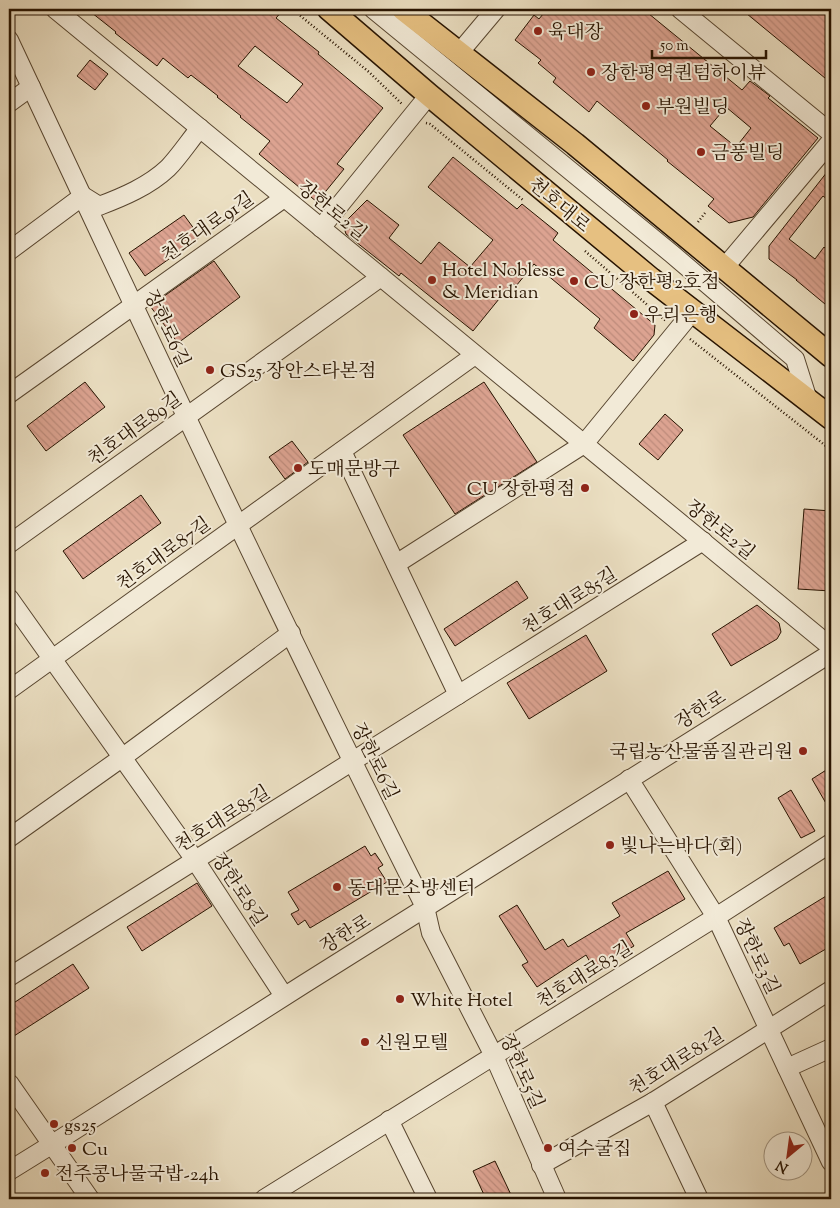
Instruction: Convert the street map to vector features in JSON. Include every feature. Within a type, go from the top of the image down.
[{"type":"main road","name":"천호대로","points":[[329,9],[429,95],[651,279],[831,418]]},
{"type":"main road","points":[[403,9],[575,144],[831,356]]},
{"type":"street","name":"장한로2길","points":[[54,9],[831,647]]},
{"type":"street","points":[[373,9],[672,254],[794,359],[808,400]]},
{"type":"street","points":[[459,53],[496,9]]},
{"type":"street","points":[[680,9],[831,133]]},
{"type":"street","name":"장한로6길","points":[[9,40],[352,762],[425,907]]},
{"type":"street","points":[[9,103],[31,87]]},
{"type":"street","points":[[321,228],[429,95]]},
{"type":"street","points":[[9,251],[83,196],[99,206],[146,184],[168,168],[200,128]]},
{"type":"street","points":[[724,268],[831,141]]},
{"type":"street","points":[[575,144],[583,162],[831,368]]},
{"type":"street","name":"천호대로91길","points":[[9,394],[284,198]]},
{"type":"street","name":"천호대로89길","points":[[9,544],[381,277]]},
{"type":"street","points":[[396,564],[584,444],[693,312]]},
{"type":"street","name":"천호대로87길","points":[[9,690],[475,355]]},
{"type":"street","points":[[342,451],[458,695]]},
{"type":"street","name":"천호대로85길","points":[[9,977],[703,541]]},
{"type":"street","name":"장한로8길","points":[[9,598],[195,860],[284,996]]},
{"type":"street","points":[[9,838],[123,757],[291,633]]},
{"type":"street","name":"장한로","points":[[9,1171],[425,907],[831,653]]},
{"type":"street","name":"장한로3길","points":[[629,779],[716,917],[831,1162]]},
{"type":"street","name":"천호대로83길","points":[[264,1199],[285,1193],[389,1120],[716,917],[831,842]]},
{"type":"street","name":"장한로5길","points":[[425,907],[431,933],[494,1056],[557,1199]]},
{"type":"street","name":"천호대로81길","points":[[542,1165],[653,1102],[831,990]]},
{"type":"street","points":[[787,1068],[831,1048]]},
{"type":"street","points":[[9,1083],[90,1199]]},
{"type":"street","points":[[653,1102],[699,1199]]},
{"type":"street","points":[[389,1120],[428,1199]]},
{"type":"path","points":[[292,9],[370,72],[403,105]]},
{"type":"path","points":[[425,122],[430,124],[525,201]]},
{"type":"path","points":[[582,248],[665,320],[668,326]]},
{"type":"path","points":[[687,338],[831,450]]},
{"type":"building","points":[[87,9],[284,9],[276,18],[319,52],[318,54],[383,108],[337,164],[344,169],[317,202],[259,154],[270,141],[218,96],[191,75],[188,78],[163,58],[157,66]],"holes":[[[255,46],[303,84],[287,103],[238,66]]]},
{"type":"building","points":[[547,9],[643,9],[742,90],[750,81],[818,138],[753,217],[729,223],[708,206],[714,199],[597,101],[589,112],[553,82],[556,78],[538,63],[541,60],[515,40],[534,15],[539,19]],"holes":[[[726,107],[751,128],[736,147],[710,126]]]},
{"type":"building","points":[[741,9],[831,9],[831,83]]},
{"type":"building","points":[[90,60],[108,74],[95,90],[77,76]]},
{"type":"building","points":[[453,157],[517,209],[522,204],[558,233],[553,240],[655,325],[654,335],[633,361],[594,328],[600,319],[534,264],[516,286],[512,283],[473,331],[401,273],[399,276],[346,234],[343,224],[367,200],[399,225],[389,238],[421,264],[439,242],[470,267],[493,240],[428,187]]},
{"type":"building","points":[[831,167],[831,202],[823,196],[789,239],[815,259],[824,247],[831,254],[831,309],[769,259],[769,246]]},
{"type":"building","points":[[184,215],[200,237],[145,276],[129,253]]},
{"type":"building","points":[[214,261],[240,297],[178,343],[150,306]]},
{"type":"building","points":[[85,382],[105,407],[46,451],[27,426]]},
{"type":"building","points":[[484,382],[537,462],[455,514],[403,435]]},
{"type":"building","points":[[665,414],[683,430],[658,460],[639,444]]},
{"type":"building","points":[[292,441],[308,462],[285,479],[269,457]]},
{"type":"building","points":[[141,495],[161,523],[83,579],[63,551]]},
{"type":"building","points":[[804,509],[831,511],[831,591],[798,589]]},
{"type":"building","points":[[517,581],[528,598],[455,646],[444,629]]},
{"type":"building","points":[[757,605],[779,623],[781,632],[777,639],[731,666],[712,634]]},
{"type":"building","points":[[586,635],[607,671],[529,719],[507,683]]},
{"type":"building","points":[[831,767],[831,812],[812,779]]},
{"type":"building","points":[[791,790],[815,831],[801,838],[778,798]]},
{"type":"building","name":"동대문소방센터","points":[[365,846],[371,856],[375,853],[383,865],[378,868],[387,882],[310,928],[305,920],[298,925],[291,914],[299,910],[288,892]]},
{"type":"building","points":[[668,871],[685,899],[626,933],[634,946],[594,969],[586,955],[537,987],[522,965],[528,962],[499,916],[517,905],[545,950],[563,939],[568,947],[620,916],[612,903]]},
{"type":"building","points":[[197,883],[212,906],[142,951],[127,927]]},
{"type":"building","points":[[831,893],[831,917],[827,919],[831,926],[831,946],[800,964],[789,943],[784,946],[774,928]]},
{"type":"building","points":[[73,964],[89,988],[14,1036],[9,1028],[9,1006]]},
{"type":"building","points":[[495,1161],[513,1199],[486,1199],[473,1171]]},
{"type":"place","name":"육대장","points":[[538,31]]},
{"type":"place","name":"장한평역퀀텀하이뷰","points":[[591,72]]},
{"type":"place","name":"부원빌딩","points":[[646,106]]},
{"type":"place","name":"금풍빌딩","points":[[701,152]]},
{"type":"place","name":"Hotel Noblesse & Meridian","points":[[432,280]]},
{"type":"place","name":"CU 장한평2호점","points":[[574,281]]},
{"type":"place","name":"우리은행","points":[[634,314]]},
{"type":"place","name":"GS25 장안스타본점","points":[[210,370]]},
{"type":"place","name":"도매문방구","points":[[298,468]]},
{"type":"place","name":"CU 장한평점","points":[[585,488]]},
{"type":"place","name":"국립농산물품질관리원","points":[[803,751]]},
{"type":"place","name":"빛나는바다(회)","points":[[610,845]]},
{"type":"place","name":"동대문소방센터","points":[[337,887]]},
{"type":"place","name":"White Hotel","points":[[400,999]]},
{"type":"place","name":"신원모텔","points":[[365,1042]]},
{"type":"place","name":"gs25","points":[[54,1124]]},
{"type":"place","name":"Cu","points":[[72,1148]]},
{"type":"place","name":"여수굴집","points":[[548,1148]]},
{"type":"place","name":"전주콩나물국밥-24h","points":[[45,1173]]}]
